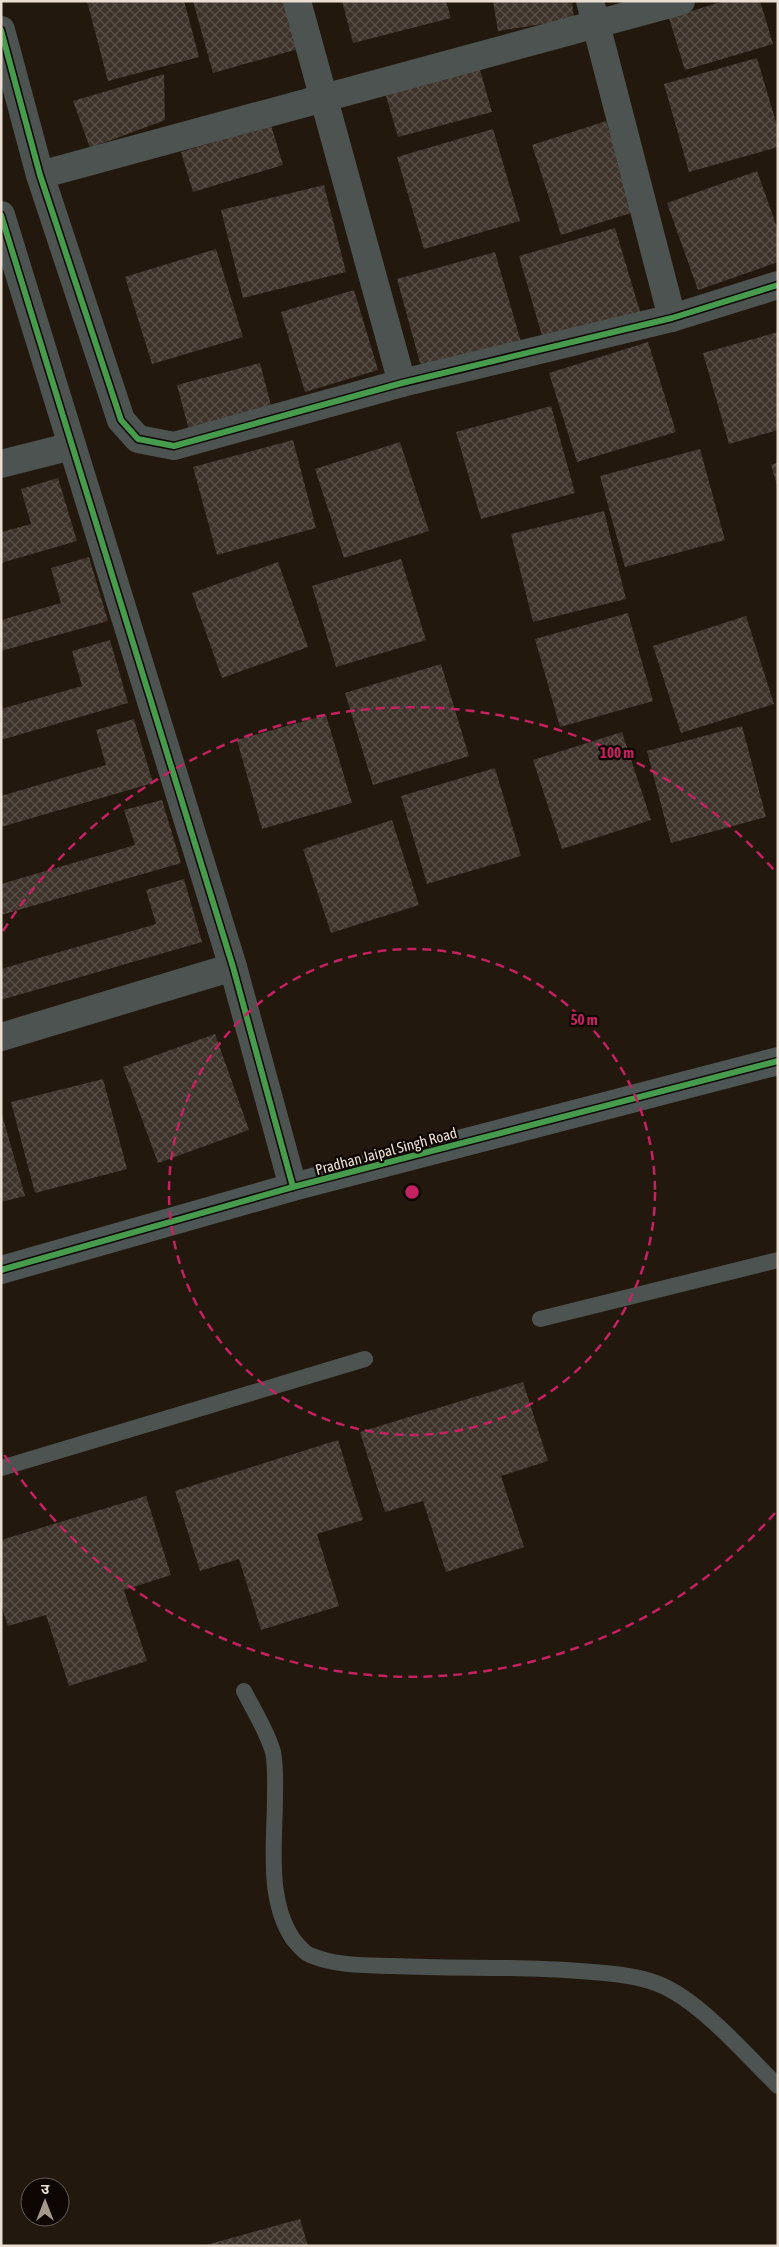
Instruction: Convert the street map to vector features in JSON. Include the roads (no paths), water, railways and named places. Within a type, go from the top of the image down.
[{"type":"street","points":[[297,1],[402,383]]},
{"type":"street","points":[[40,175],[324,98],[593,13],[681,1]]},
{"type":"street","points":[[593,13],[672,318]]},
{"type":"street","points":[[1,30],[40,175],[121,420],[138,439],[174,446],[402,383],[672,318],[778,285]]},
{"type":"street","points":[[1,215],[233,968],[293,1188]]},
{"type":"street","points":[[1,464],[72,446]]},
{"type":"street","points":[[1,1037],[233,968]]},
{"type":"street","name":"Pradhan Jaipal Singh Road","points":[[1,1270],[293,1188],[778,1061]]},
{"type":"lane","points":[[540,1319],[778,1260]]},
{"type":"lane","points":[[1,1468],[365,1358]]},
{"type":"lane","points":[[244,1692],[273,1752],[276,1771],[274,1868],[278,1906],[290,1932],[308,1954],[330,1961],[366,1965],[537,1967],[616,1974],[651,1981],[680,1995],[710,2020],[778,2086]]}]
